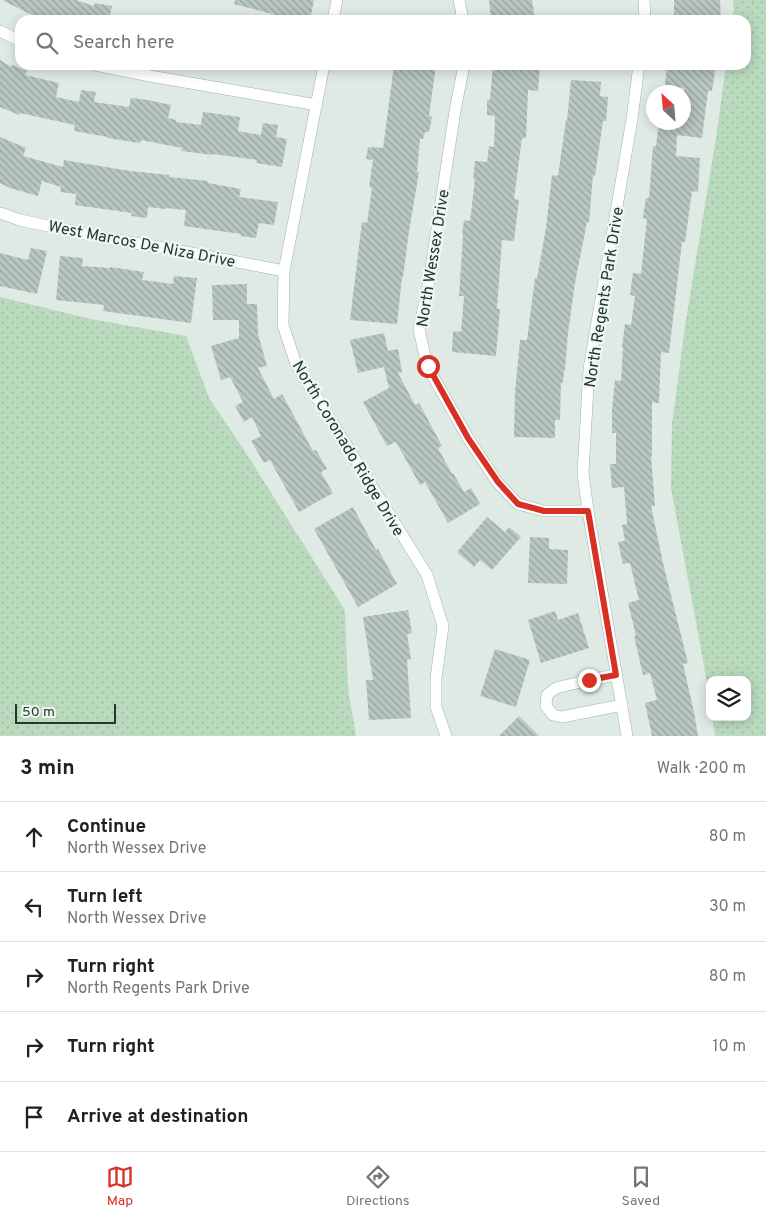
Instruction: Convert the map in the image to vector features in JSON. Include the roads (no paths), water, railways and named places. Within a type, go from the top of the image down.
[{"type":"street","points":[[334,15],[337,0]]},
{"type":"street","points":[[458,0],[462,15]]},
{"type":"street","points":[[644,0],[645,15]]},
{"type":"street","points":[[0,31],[15,38]]},
{"type":"street","points":[[121,70],[317,105]]},
{"type":"street","name":"North Coronado Ridge Drive","points":[[323,70],[284,271],[283,325],[296,364],[427,575],[443,626],[436,678],[436,707],[446,736]]},
{"type":"street","name":"North Wessex Drive","points":[[463,70],[428,287],[419,328],[428,366],[468,438],[498,482],[518,504],[544,511],[588,511]]},
{"type":"street","name":"North Regents Park Drive","points":[[627,736],[583,473],[589,369],[632,119],[638,70]]},
{"type":"street","name":"West Marcos De Niza Drive","points":[[0,213],[20,220],[105,238],[284,271]]},
{"type":"street","points":[[616,675],[556,688],[547,695],[546,706],[553,715],[562,716],[622,705]]}]
